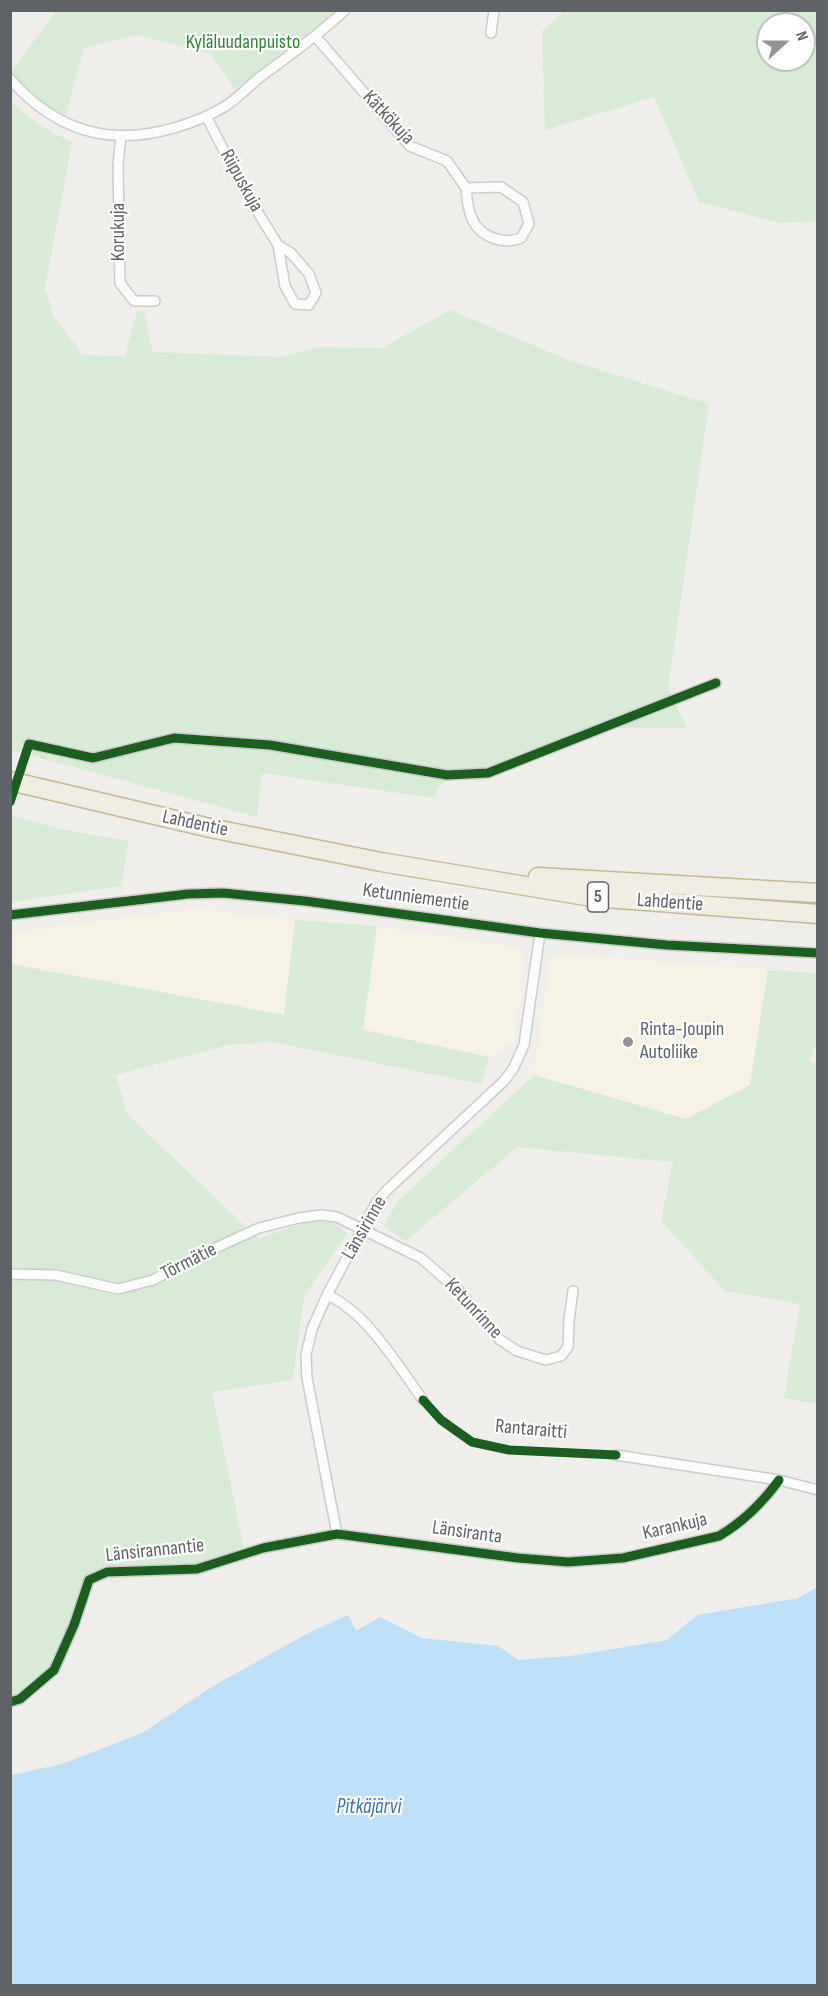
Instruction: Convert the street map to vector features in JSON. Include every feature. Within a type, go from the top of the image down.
[{"type":"highway","name":"Lahdentie","points":[[10,781],[210,828],[381,862],[592,897],[818,914]]},
{"type":"highway","name":"Lahdentie","points":[[381,862],[591,881],[818,893]]},
{"type":"street","points":[[10,79],[23,94],[47,113],[82,130],[121,137],[155,133],[206,116],[225,107],[260,77],[316,37],[345,10]]},
{"type":"street","points":[[491,33],[494,10]]},
{"type":"street","name":"Kätkökuja","points":[[316,37],[410,146],[447,161],[466,188],[470,215],[483,233],[497,240],[509,242],[521,238],[529,224],[523,202],[501,187],[466,188]]},
{"type":"street","name":"Riipuskuja","points":[[206,116],[247,195],[278,245],[285,286],[295,304],[309,304],[316,292],[309,274],[291,254],[278,245]]},
{"type":"street","name":"Korukuja","points":[[121,137],[118,164],[120,283],[134,301],[155,301]]},
{"type":"street","points":[[29,744],[93,758],[174,738],[270,745],[447,775],[488,773],[716,683]]},
{"type":"street","name":"Ketunniementie","points":[[10,915],[188,894],[223,893],[540,933],[667,945],[818,953]]},
{"type":"street","name":"Länsirinne","points":[[337,1534],[307,1378],[306,1355],[312,1329],[327,1295],[376,1203],[504,1081],[513,1069],[524,1045],[540,933]]},
{"type":"street","name":"Törmätie","points":[[10,1274],[56,1275],[118,1289],[153,1280],[259,1228],[299,1218],[321,1215],[338,1217],[363,1228]]},
{"type":"street","name":"Ketunrinne","points":[[363,1228],[421,1258],[438,1271],[460,1292],[499,1339],[517,1351],[546,1360],[561,1356],[568,1347],[573,1291]]},
{"type":"street","points":[[327,1295],[353,1312],[376,1337],[423,1400]]},
{"type":"street","points":[[616,1455],[779,1480],[818,1490]]},
{"type":"street","name":"Karankuja","points":[[592,1561],[623,1558],[719,1536],[731,1529],[766,1498],[779,1480]]},
{"type":"street","name":"Länsiranta","points":[[337,1534],[518,1558],[592,1561]]},
{"type":"street","name":"Länsirannantie","points":[[10,1702],[20,1699],[54,1670],[74,1625],[88,1580],[107,1572],[197,1569],[263,1548],[337,1534]]},
{"type":"shaded area","points":[[192,909],[295,920],[285,1015],[11,963],[10,933]]},
{"type":"shaded area","points":[[377,926],[524,949],[515,1042],[489,1057],[363,1030]]},
{"type":"shaded area","points":[[551,954],[768,970],[750,1085],[686,1119],[534,1075]]},
{"type":"green space","points":[[566,10],[817,11],[817,221],[780,223],[699,202],[654,97],[545,130],[542,31]]},
{"type":"green space","name":"Kyläluudanpuisto","points":[[56,11],[335,11],[317,28],[235,89],[211,54],[137,35],[84,48],[65,119],[36,98],[11,72]]},
{"type":"green space","points":[[10,100],[39,124],[72,142],[45,288],[54,317],[83,355],[125,356],[137,311],[144,312],[153,352],[282,357],[318,347],[382,348],[450,310],[568,360],[709,404],[668,689],[687,728],[604,728],[440,784],[434,798],[262,773],[257,817],[11,750]]},
{"type":"green space","points":[[10,815],[60,829],[129,841],[121,886],[11,902]]},
{"type":"green space","points":[[295,920],[377,926],[363,1030],[489,1057],[481,1084],[272,1042],[228,1045],[116,1075],[127,1114],[259,1239],[305,1223],[324,1221],[338,1226],[347,1234],[304,1296],[293,1380],[212,1392],[245,1553],[205,1566],[107,1572],[89,1580],[54,1670],[10,1702],[10,964],[284,1015]]},
{"type":"green space","points":[[768,970],[817,973],[817,1042],[810,1061],[818,1064],[817,1404],[784,1398],[800,1304],[725,1291],[661,1221],[673,1162],[517,1147],[406,1241],[383,1226],[399,1200],[534,1075],[686,1119],[750,1085]]},
{"type":"water","name":"Pitkäjärvi","points":[[817,1587],[817,1985],[11,1985],[11,1775],[62,1764],[142,1733],[215,1685],[312,1631],[348,1615],[356,1631],[380,1617],[422,1638],[498,1646],[518,1660],[570,1656],[667,1640],[697,1615],[798,1598]]},
{"type":"tunnel","points":[[10,802],[29,744]]},
{"type":"cycle path","points":[[10,802],[29,744],[93,758],[174,738],[270,745],[447,775],[488,773],[716,683]]},
{"type":"cycle path","points":[[10,915],[188,894],[223,893],[305,901],[540,933],[667,945],[818,953]]},
{"type":"cycle path","name":"Rantaraitti","points":[[423,1400],[441,1420],[472,1442],[509,1450],[616,1455]]},
{"type":"cycle path","points":[[10,1702],[20,1699],[54,1670],[74,1625],[89,1580],[107,1572],[197,1569],[263,1548],[337,1534],[518,1558],[568,1562],[623,1558],[719,1536],[752,1511],[779,1480]]},
{"type":"place","name":"Rinta-Joupin Autoliike","points":[[628,1042]]}]
